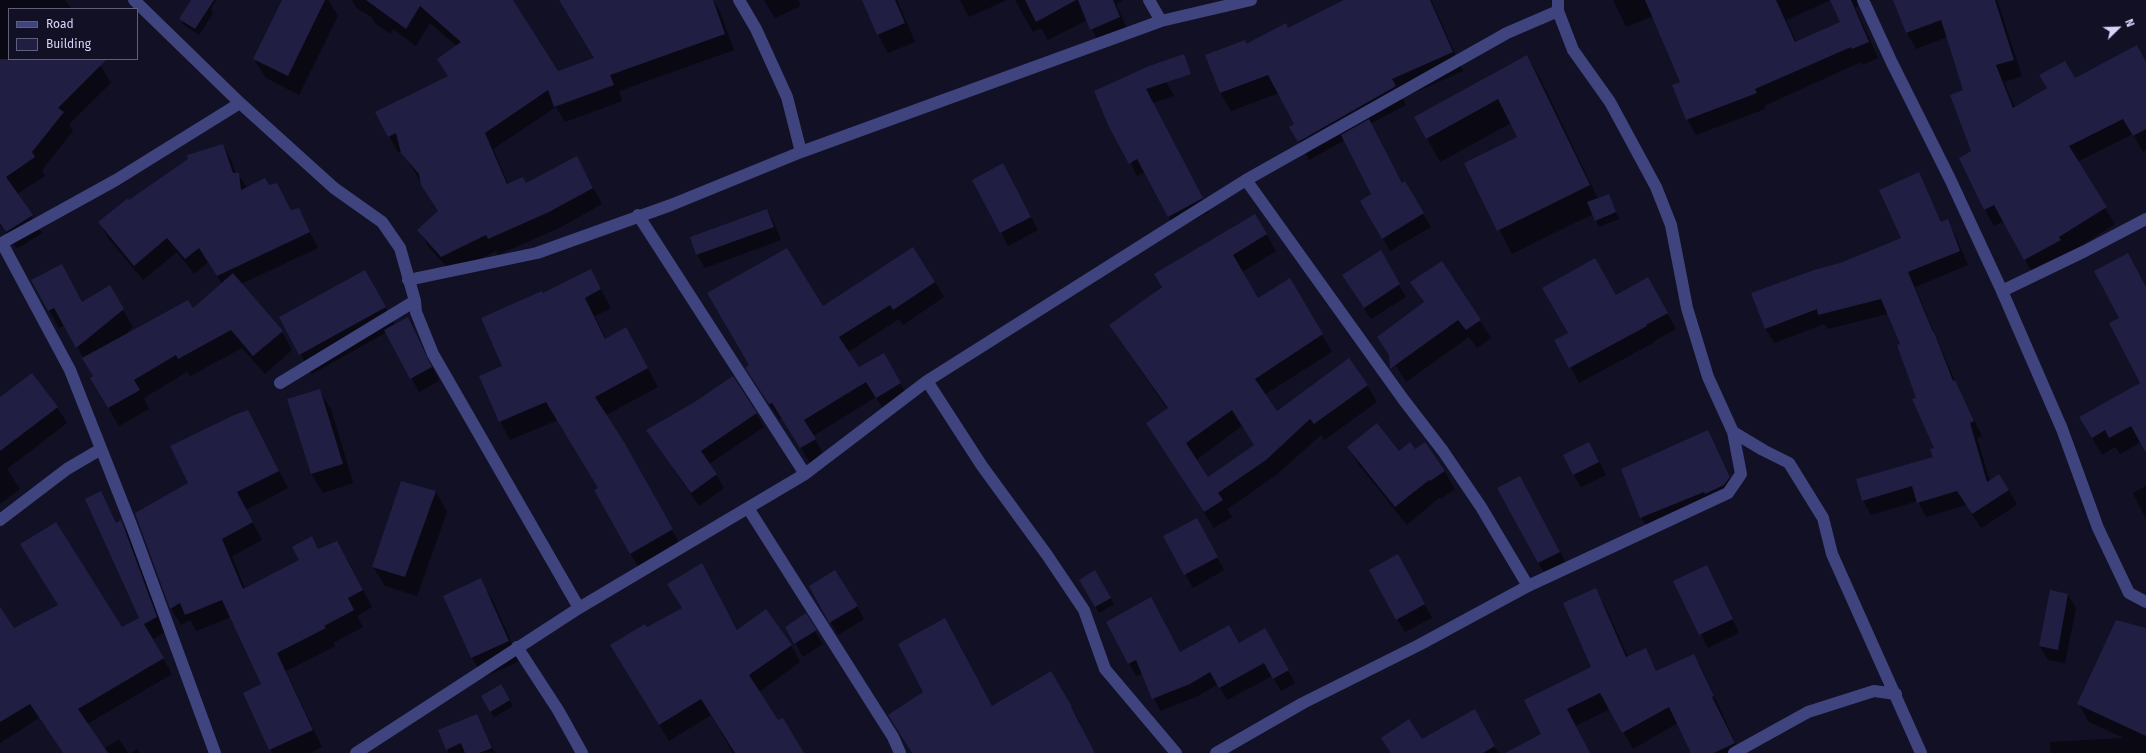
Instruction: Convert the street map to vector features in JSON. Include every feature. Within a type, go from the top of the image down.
[{"type":"street","points":[[134,0],[240,103],[334,188],[382,222],[400,248],[415,300],[416,312],[433,354],[579,608]]},
{"type":"street","points":[[739,0],[756,29],[788,97],[801,152]]},
{"type":"street","points":[[1149,0],[1160,21]]},
{"type":"street","points":[[408,280],[537,253],[671,204],[801,152],[1160,21],[1251,0]]},
{"type":"street","points":[[1863,0],[1892,64],[1950,179],[2002,291],[2062,429],[2098,528],[2129,593],[2146,602]]},
{"type":"street","points":[[356,753],[579,608],[805,474],[927,381],[1246,180],[1558,5],[1573,50],[1610,102],[1656,187],[1671,225],[1687,308],[1703,362],[1732,432],[1741,474],[1728,493],[1528,586],[1419,645],[1303,703],[1216,753]]},
{"type":"street","points":[[215,753],[132,527],[70,370],[1,243],[116,180],[240,103]]},
{"type":"street","points":[[1246,180],[1403,400],[1443,452],[1481,507],[1528,586]]},
{"type":"street","points":[[638,215],[805,474]]},
{"type":"street","points":[[2002,291],[2085,251],[2146,219]]},
{"type":"street","points":[[280,383],[415,300]]},
{"type":"street","points":[[927,381],[982,466],[1084,610],[1105,669],[1176,753]]},
{"type":"street","points":[[1732,432],[1789,463],[1823,518],[1832,554],[1896,694],[1921,753]]},
{"type":"street","points":[[0,520],[67,469],[101,449]]},
{"type":"street","points":[[748,508],[893,737],[900,753]]},
{"type":"street","points":[[517,648],[558,710],[582,753]]},
{"type":"street","points":[[1734,753],[1808,712],[1874,691],[1896,694]]},
{"type":"building","points":[[191,0],[214,0],[195,29],[179,19]]},
{"type":"building","points":[[282,0],[325,0],[288,76],[253,59]]},
{"type":"building","points":[[366,0],[513,0],[558,71],[594,58],[559,0],[713,0],[725,34],[610,75],[614,85],[554,107],[548,90],[485,133],[507,184],[523,177],[526,183],[577,156],[593,188],[549,212],[488,239],[486,235],[441,257],[417,230],[438,211],[421,185],[419,174],[401,153],[396,133],[388,137],[375,112],[448,76],[437,59],[461,42],[420,6],[406,29]]},
{"type":"building","points":[[862,0],[895,0],[905,23],[877,35]]},
{"type":"building","points":[[1025,0],[1076,0],[1036,22]]},
{"type":"building","points":[[1078,0],[1113,0],[1120,17],[1090,30]]},
{"type":"building","points":[[1344,0],[1430,0],[1453,52],[1392,79],[1396,86],[1298,142],[1289,127],[1294,124],[1268,75],[1220,93],[1205,55],[1245,40],[1246,44],[1286,23],[1288,28]]},
{"type":"building","points":[[1645,0],[1776,0],[1795,42],[1840,22],[1830,0],[1851,0],[1869,42],[1852,49],[1851,47],[1755,89],[1757,93],[1686,120],[1672,85],[1680,82]]},
{"type":"building","points":[[1893,0],[1995,0],[2014,60],[1996,65],[2013,108],[2047,88],[2039,75],[2065,61],[2075,78],[2137,45],[2146,62],[2146,129],[2133,136],[2123,119],[2069,146],[2107,207],[2059,237],[2061,240],[2024,260],[1994,205],[1984,210],[1959,158],[1971,151],[1950,95],[1963,90],[1941,20],[1906,33]]},
{"type":"building","points":[[1184,54],[1191,74],[1146,89],[1203,198],[1168,217],[1137,159],[1129,164],[1109,127],[1094,91],[1149,66]]},
{"type":"building","points":[[1527,55],[1590,185],[1497,231],[1464,163],[1517,137],[1498,99],[1426,139],[1414,117]]},
{"type":"building","points":[[0,59],[106,60],[58,108],[64,112],[32,152],[35,157],[6,177],[33,215],[6,232],[0,223]]},
{"type":"building","points":[[1369,119],[1402,183],[1405,181],[1424,213],[1382,239],[1360,201],[1371,194],[1341,135]]},
{"type":"building","points":[[223,144],[233,173],[239,173],[241,190],[265,178],[269,185],[277,183],[291,210],[299,208],[310,232],[217,276],[199,248],[185,259],[167,238],[134,266],[98,222],[128,198],[129,200],[188,159],[187,155]]},
{"type":"building","points":[[1003,163],[1031,217],[1000,233],[972,180]]},
{"type":"building","points":[[1919,172],[1941,222],[1948,219],[1960,251],[1908,272],[1953,381],[1955,380],[1974,421],[1970,423],[1987,482],[1999,474],[2009,490],[1972,514],[1957,491],[1917,503],[1912,486],[1862,501],[1856,479],[1933,457],[1930,449],[1934,448],[1912,399],[1916,398],[1897,345],[1900,344],[1881,299],[1818,315],[1817,309],[1765,329],[1751,293],[1814,270],[1840,263],[1901,238],[1879,190]]},
{"type":"building","points":[[1609,194],[1616,212],[1595,221],[1587,202]]},
{"type":"building","points":[[767,209],[774,227],[696,255],[690,237]]},
{"type":"building","points":[[1255,214],[1267,234],[1233,255],[1258,298],[1290,278],[1323,334],[1255,379],[1277,411],[1349,358],[1368,385],[1314,424],[1310,419],[1266,460],[1218,493],[1223,500],[1204,512],[1146,423],[1168,408],[1109,325],[1162,287],[1154,274]],"holes":[[[1232,410],[1254,445],[1208,477],[1186,443]]]},
{"type":"building","points":[[913,247],[935,282],[893,310],[890,305],[839,337],[859,367],[884,353],[901,383],[876,398],[866,382],[804,420],[816,439],[800,448],[772,403],[769,404],[745,368],[749,365],[707,293],[787,248],[823,306]]},
{"type":"building","points":[[1381,250],[1400,284],[1364,308],[1342,275]]},
{"type":"building","points":[[2128,253],[2146,287],[2146,453],[2131,426],[2109,438],[2105,430],[2092,438],[2079,417],[2140,383],[2109,323],[2119,318],[2094,271]]},
{"type":"building","points":[[1595,258],[1616,295],[1648,277],[1668,313],[1569,368],[1554,340],[1568,333],[1542,288]]},
{"type":"building","points":[[1442,261],[1481,320],[1466,330],[1458,320],[1390,369],[1389,355],[1377,337],[1424,302],[1410,282]]},
{"type":"building","points":[[62,264],[82,302],[110,285],[124,309],[76,348],[54,308],[48,311],[31,280]]},
{"type":"building","points":[[591,269],[601,289],[585,298],[605,339],[626,327],[648,368],[595,397],[624,442],[673,529],[630,554],[594,490],[598,488],[546,402],[499,422],[479,376],[502,366],[481,318],[542,291],[543,293]]},
{"type":"building","points":[[365,270],[386,307],[299,355],[279,317]]},
{"type":"building","points":[[233,273],[283,331],[253,356],[231,330],[178,359],[176,355],[134,380],[140,390],[108,408],[90,378],[93,376],[82,358],[188,300],[193,308]]},
{"type":"building","points":[[408,317],[432,367],[410,379],[384,330]]},
{"type":"building","points":[[32,373],[58,407],[0,451],[0,397]]},
{"type":"building","points":[[733,376],[757,413],[701,451],[717,474],[691,493],[646,430],[693,403]]},
{"type":"building","points":[[320,389],[343,464],[311,474],[287,399]]},
{"type":"building","points":[[248,410],[279,471],[237,492],[253,522],[222,539],[243,589],[299,560],[292,547],[312,536],[318,549],[337,541],[363,590],[348,598],[354,610],[324,626],[326,628],[277,653],[313,730],[269,750],[243,693],[261,684],[222,600],[185,615],[180,603],[170,609],[135,513],[188,483],[170,446],[234,415]]},
{"type":"building","points":[[1377,423],[1399,451],[1410,442],[1415,449],[1425,442],[1445,471],[1430,481],[1429,480],[1395,507],[1347,447]]},
{"type":"building","points":[[1708,430],[1730,477],[1724,485],[1705,494],[1704,492],[1640,518],[1621,469]]},
{"type":"building","points":[[1589,442],[1599,462],[1573,475],[1563,455]]},
{"type":"building","points":[[1520,476],[1560,552],[1538,563],[1497,488]]},
{"type":"building","points":[[401,481],[436,491],[405,577],[372,567]]},
{"type":"building","points":[[101,491],[116,523],[121,520],[125,530],[157,617],[144,624],[164,658],[78,709],[108,753],[63,753],[30,704],[0,722],[0,607],[14,628],[58,605],[20,544],[56,522],[122,627],[139,618],[85,499]]},
{"type":"building","points":[[1197,518],[1218,557],[1184,575],[1163,536]]},
{"type":"building","points":[[1398,554],[1425,604],[1396,620],[1369,570]]},
{"type":"building","points":[[702,563],[737,630],[766,609],[792,645],[749,675],[778,720],[783,718],[804,753],[735,753],[701,699],[659,725],[610,645],[645,624],[647,627],[682,608],[667,584]]},
{"type":"building","points":[[1707,565],[1733,619],[1699,635],[1673,581]]},
{"type":"building","points":[[835,570],[858,606],[829,623],[809,586]]},
{"type":"building","points":[[1095,570],[1111,598],[1095,607],[1079,580]]},
{"type":"building","points":[[481,578],[509,641],[471,658],[443,596]]},
{"type":"building","points":[[1596,588],[1626,657],[1646,648],[1656,671],[1694,654],[1714,696],[1712,697],[1735,743],[1714,753],[1691,753],[1669,707],[1622,733],[1600,693],[1567,709],[1590,753],[1505,753],[1541,734],[1524,700],[1591,667],[1563,603]]},
{"type":"building","points":[[2050,590],[2068,594],[2058,650],[2039,646]]},
{"type":"building","points":[[1151,597],[1180,652],[1229,625],[1239,643],[1265,628],[1289,670],[1273,679],[1264,663],[1219,688],[1210,672],[1190,684],[1152,699],[1136,660],[1128,664],[1106,622]]},
{"type":"building","points":[[806,613],[817,630],[794,644],[785,627]]},
{"type":"building","points":[[945,618],[992,706],[1051,671],[1072,707],[1095,753],[912,753],[888,715],[923,692],[898,644]]},
{"type":"building","points":[[2116,620],[2146,628],[2146,736],[2077,704]]},
{"type":"building","points":[[501,684],[510,700],[490,712],[481,696]]},
{"type":"building","points":[[1475,709],[1495,746],[1483,753],[1391,753],[1381,738],[1409,719],[1422,739]]},
{"type":"building","points":[[477,714],[492,748],[479,753],[465,753],[461,743],[446,750],[438,730]]}]
